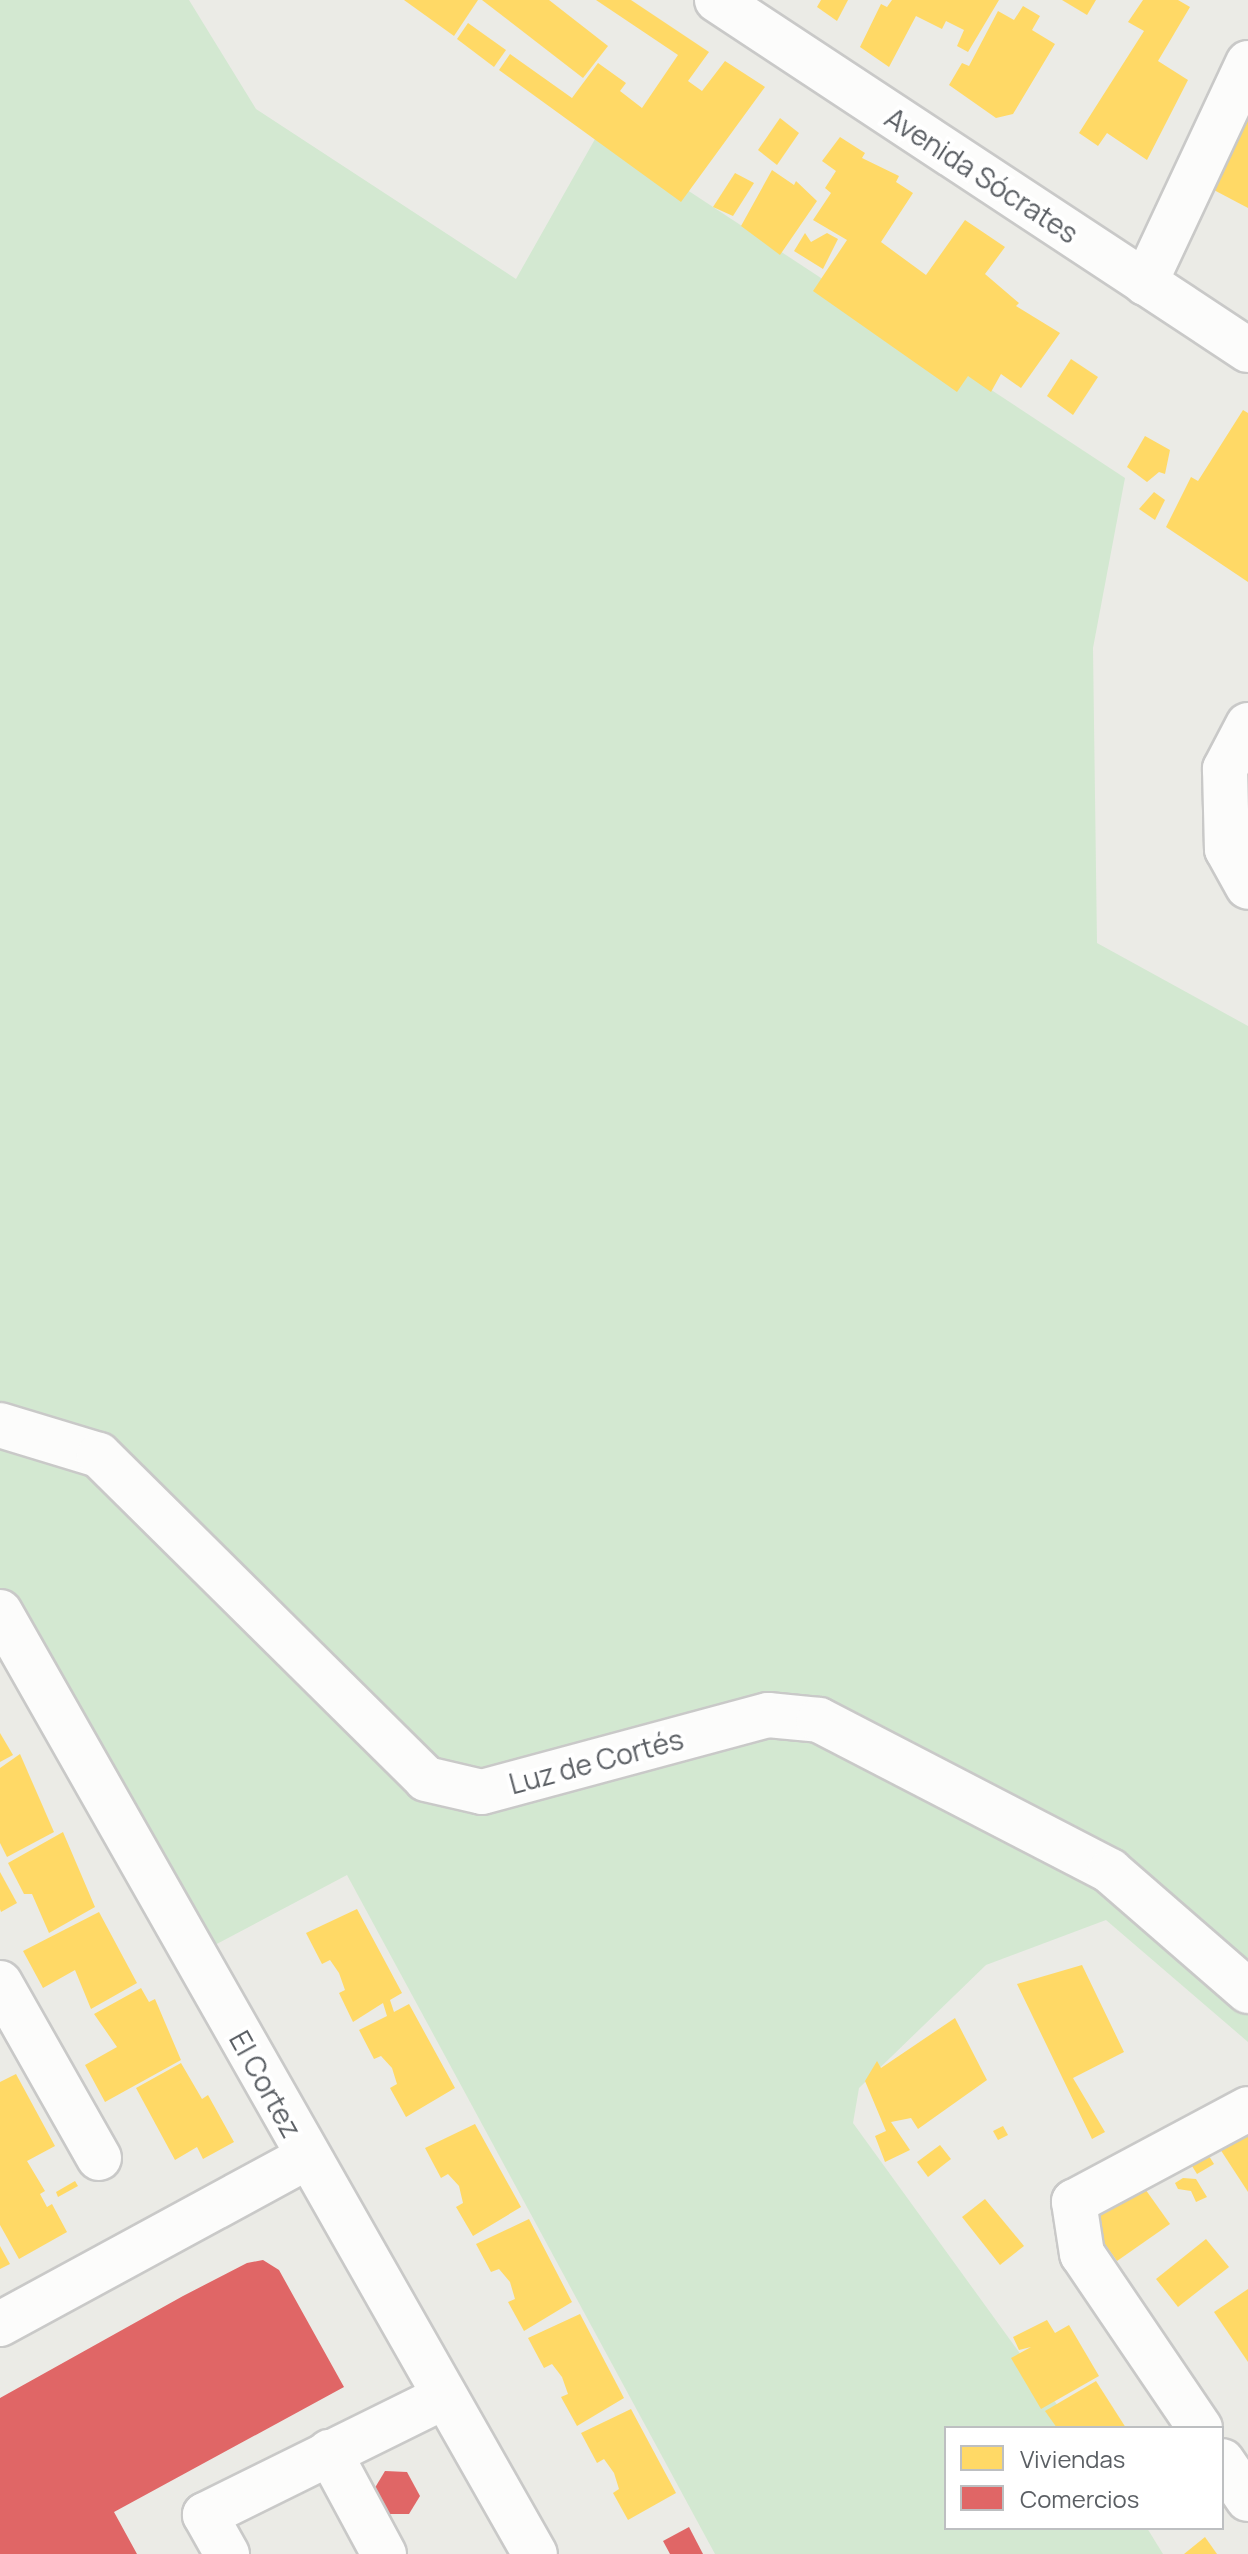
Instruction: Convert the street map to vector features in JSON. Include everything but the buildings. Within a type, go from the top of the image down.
[{"type":"street","name":"Avenida Sócrates","points":[[717,0],[1248,350]]},
{"type":"street","points":[[1145,283],[1248,63]]},
{"type":"street","points":[[1248,725],[1225,769],[1227,849],[1248,887]]},
{"type":"street","name":"Luz de Cortés","points":[[0,1425],[99,1455],[426,1779],[482,1792],[768,1715],[819,1720],[1110,1871],[1248,1991]]},
{"type":"street","name":"El Cortez","points":[[0,1612],[535,2554]]},
{"type":"street","points":[[0,1983],[99,2158]]},
{"type":"street","points":[[1199,2426],[1082,2254],[1074,2202],[1248,2109]]},
{"type":"street","points":[[0,2324],[308,2157]]},
{"type":"street","points":[[227,2554],[205,2515],[444,2397]]},
{"type":"street","points":[[329,2452],[384,2554]]},
{"type":"street","points":[[1224,2464],[1248,2499]]},
{"type":"green space","points":[[0,0],[189,0],[256,109],[516,279],[599,132],[1125,478],[1093,648],[1097,943],[1248,1026],[1248,1961],[1228,1973],[1248,1991],[1248,2042],[1106,1920],[986,1965],[859,2088],[853,2123],[1073,2426],[944,2426],[944,2530],[1148,2530],[1163,2554],[715,2554],[347,1875],[194,1956],[0,1612]]}]
